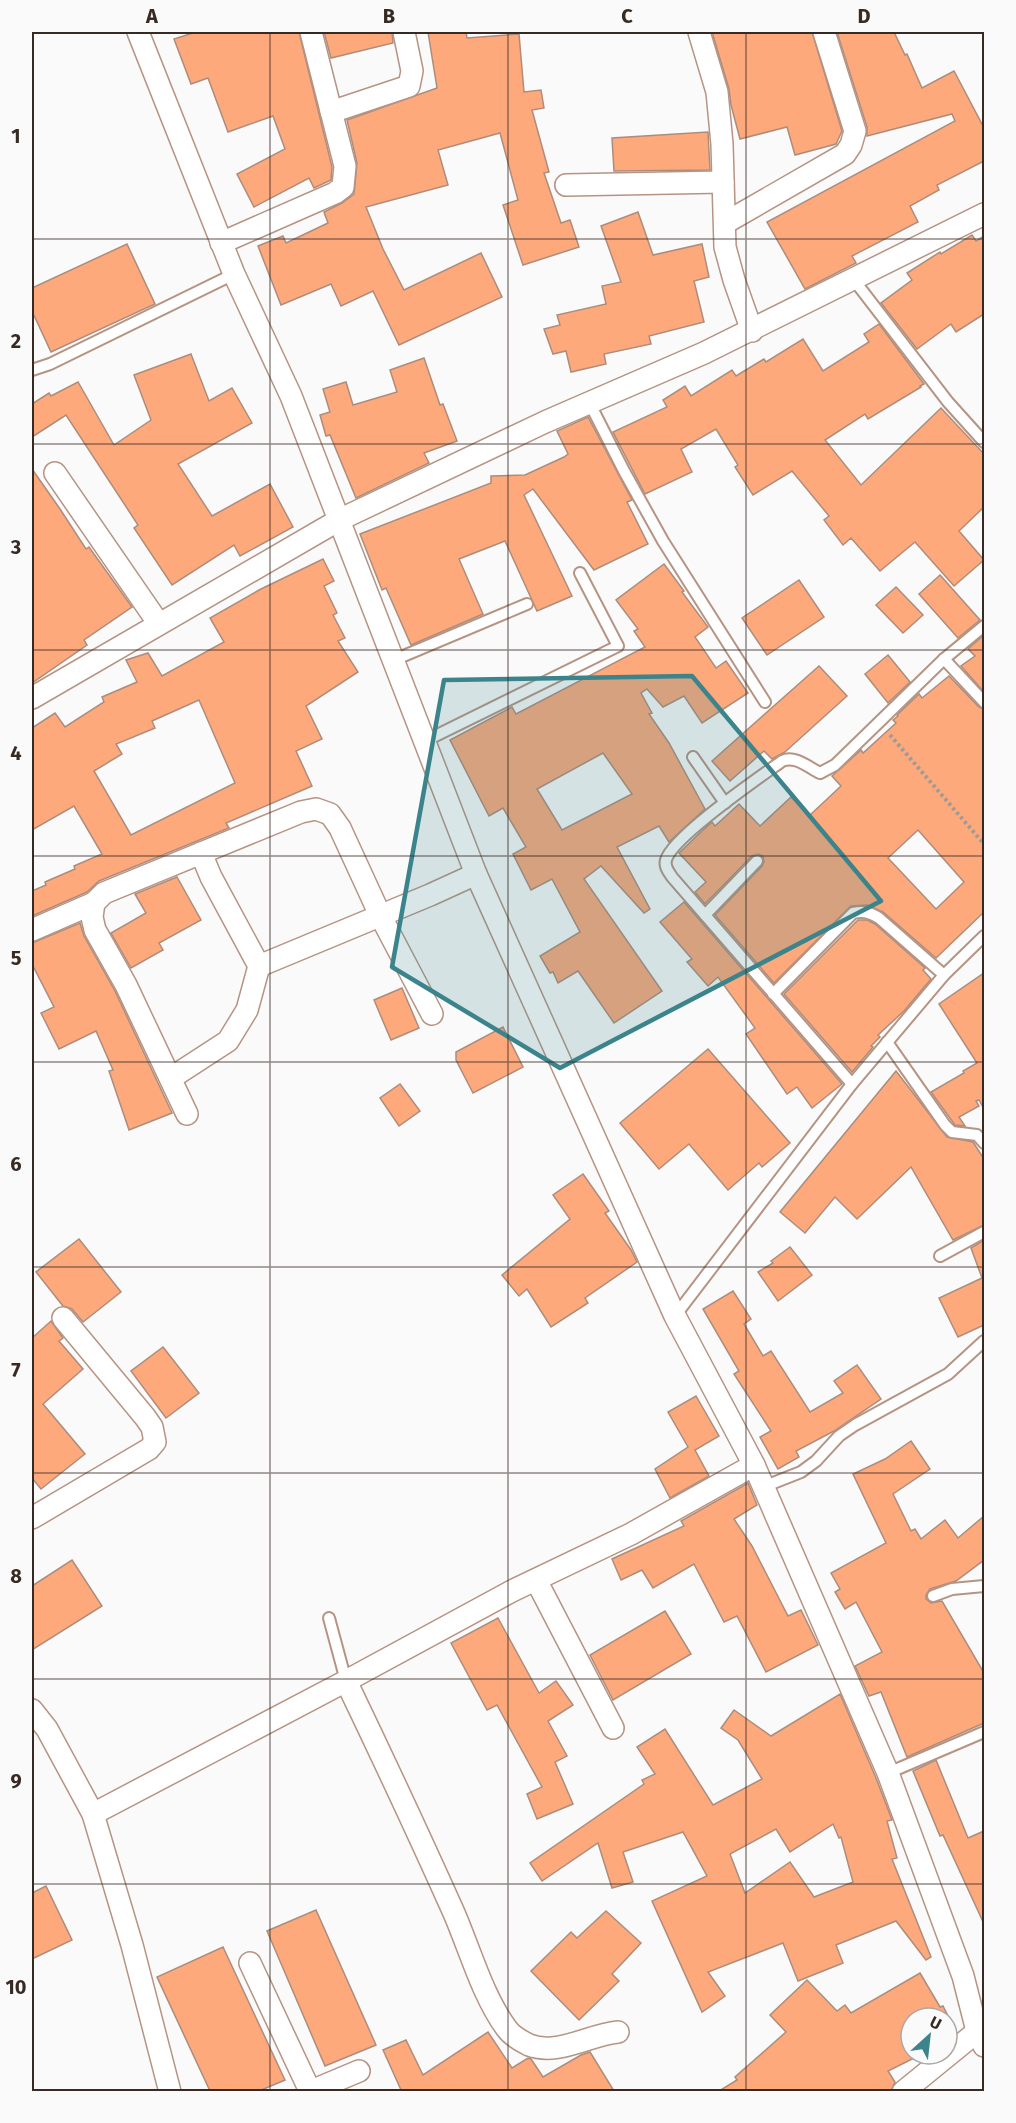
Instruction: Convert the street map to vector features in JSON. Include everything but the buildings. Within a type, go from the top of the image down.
[{"type":"street","points":[[138,32],[234,274],[291,396],[476,874],[675,1316],[754,1465],[888,1773],[982,2034],[903,2091]]},
{"type":"street","points":[[221,243],[336,193],[343,187],[345,166],[311,32]]},
{"type":"street","points":[[331,112],[409,86],[412,71],[404,32]]},
{"type":"street","points":[[699,32],[717,92],[725,247],[752,331]]},
{"type":"street","points":[[725,223],[845,154],[851,145],[855,131],[824,32]]},
{"type":"street","points":[[566,185],[723,182]]},
{"type":"street","points":[[32,698],[339,520],[590,402],[752,331],[984,214]]},
{"type":"street","points":[[55,473],[159,624]]},
{"type":"street","points":[[32,930],[94,903],[104,893],[301,812],[316,809],[330,814],[340,828],[380,915],[432,1014]]},
{"type":"street","points":[[171,1078],[228,1041],[247,1010],[260,966],[211,877],[201,853]]},
{"type":"street","points":[[260,966],[476,874]]},
{"type":"street","points":[[94,903],[92,917],[95,930],[126,985],[187,1114]]},
{"type":"street","points":[[32,1518],[149,1449],[155,1442],[152,1427],[145,1417],[63,1318]]},
{"type":"street","points":[[93,1814],[512,1591],[631,1534],[754,1465]]},
{"type":"street","points":[[536,1580],[613,1728]]},
{"type":"street","points":[[346,1681],[422,1842],[481,1979],[508,2031],[518,2039],[541,2049],[556,2048],[601,2034],[618,2032]]},
{"type":"street","points":[[32,1710],[47,1729],[93,1814],[132,1945],[170,2091]]},
{"type":"street","points":[[250,1963],[310,2091],[359,2071]]},
{"type":"lane","points":[[32,370],[50,364],[234,274]]},
{"type":"lane","points":[[854,280],[948,402],[984,442]]},
{"type":"lane","points":[[590,402],[624,471],[663,541],[765,702]]},
{"type":"lane","points":[[425,741],[618,646],[580,573]]},
{"type":"lane","points":[[394,660],[527,604]]},
{"type":"lane","points":[[852,1084],[672,877],[667,869],[666,860],[675,845],[725,802],[788,758],[819,773],[835,765],[944,659],[984,626]]},
{"type":"lane","points":[[944,659],[984,702]]},
{"type":"lane","points":[[693,757],[725,802]]},
{"type":"lane","points":[[705,915],[757,861]]},
{"type":"lane","points":[[773,994],[853,914],[859,912],[866,912],[879,918],[944,975]]},
{"type":"lane","points":[[675,1316],[852,1084],[944,975],[984,936]]},
{"type":"lane","points":[[887,1042],[945,1125],[952,1132],[977,1135],[984,1143]]},
{"type":"lane","points":[[940,1256],[984,1233]]},
{"type":"lane","points":[[764,1487],[801,1472],[816,1461],[839,1436],[948,1374],[984,1341]]},
{"type":"lane","points":[[933,1596],[952,1589],[984,1586]]},
{"type":"lane","points":[[329,1618],[346,1681]]},
{"type":"lane","points":[[888,1773],[984,1732]]},
{"type":"path","points":[[879,723],[984,844]]},
{"type":"highlighted area","points":[[692,676],[881,901],[560,1068],[392,967],[444,680]]}]
